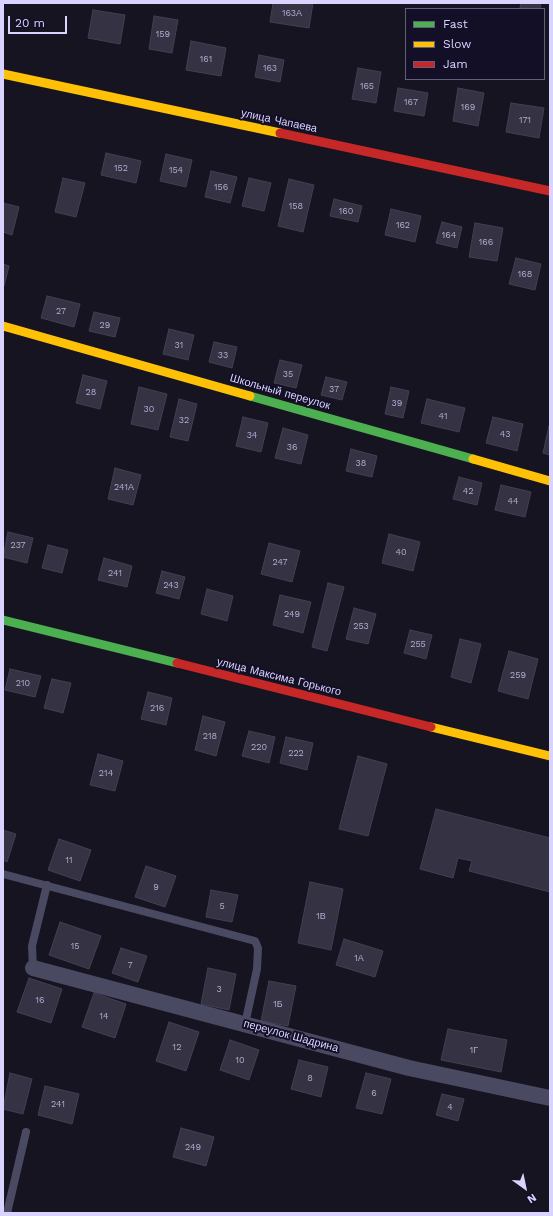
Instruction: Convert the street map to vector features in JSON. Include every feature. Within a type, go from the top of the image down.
[{"type":"street","name":"улица Чапаева","points":[[3,74],[550,191]]},
{"type":"street","name":"Школьный переулок","points":[[3,326],[550,481]]},
{"type":"street","name":"улица Максима Горького","points":[[3,620],[550,756]]},
{"type":"street","name":"переулок Шадрина","points":[[33,968],[409,1068],[550,1098]]},
{"type":"lane","points":[[3,874],[255,941],[258,948],[257,969],[245,1024]]},
{"type":"lane","points":[[33,968],[32,946],[47,885]]},
{"type":"lane","points":[[6,1213],[26,1132]]},
{"type":"building","points":[[273,3],[313,3],[309,28],[270,22]]},
{"type":"building","points":[[521,3],[541,3],[540,8],[520,8]]},
{"type":"building","points":[[93,10],[125,15],[120,44],[88,38]]},
{"type":"building","points":[[154,16],[178,20],[172,53],[149,49]]},
{"type":"building","points":[[191,41],[226,48],[221,76],[186,70]]},
{"type":"building","points":[[259,55],[284,60],[280,82],[255,77]]},
{"type":"building","points":[[358,68],[381,72],[376,103],[352,99]]},
{"type":"building","points":[[398,88],[428,93],[424,116],[394,111]]},
{"type":"building","points":[[458,88],[484,93],[478,126],[453,121]]},
{"type":"building","points":[[511,103],[544,108],[539,138],[506,132]]},
{"type":"building","points":[[106,153],[141,161],[136,183],[101,175]]},
{"type":"building","points":[[166,154],[192,160],[186,187],[160,181]]},
{"type":"building","points":[[211,171],[237,177],[230,203],[205,197]]},
{"type":"building","points":[[63,178],[85,183],[76,217],[55,212]]},
{"type":"building","points":[[249,178],[271,183],[264,211],[242,206]]},
{"type":"building","points":[[289,179],[314,185],[303,232],[278,226]]},
{"type":"building","points":[[334,199],[362,206],[358,222],[330,216]]},
{"type":"building","points":[[3,203],[19,207],[12,235],[3,232]]},
{"type":"building","points":[[391,209],[421,216],[415,242],[385,235]]},
{"type":"building","points":[[442,222],[462,227],[457,248],[436,243]]},
{"type":"building","points":[[475,223],[503,228],[497,261],[469,257]]},
{"type":"building","points":[[516,258],[541,264],[535,290],[509,284]]},
{"type":"building","points":[[3,264],[9,266],[4,286],[3,286]]},
{"type":"building","points":[[47,296],[80,304],[74,327],[41,318]]},
{"type":"building","points":[[94,312],[120,318],[115,337],[89,331]]},
{"type":"building","points":[[169,329],[194,335],[188,360],[163,354]]},
{"type":"building","points":[[214,342],[237,347],[232,368],[209,362]]},
{"type":"building","points":[[280,360],[302,365],[296,388],[274,383]]},
{"type":"building","points":[[83,375],[107,381],[100,409],[76,403]]},
{"type":"building","points":[[326,377],[347,382],[342,400],[321,395]]},
{"type":"building","points":[[139,387],[167,394],[158,430],[131,424]]},
{"type":"building","points":[[391,387],[409,391],[403,418],[385,414]]},
{"type":"building","points":[[179,399],[197,404],[188,441],[170,437]]},
{"type":"building","points":[[427,399],[465,408],[459,432],[421,423]]},
{"type":"building","points":[[243,417],[268,423],[261,452],[236,446]]},
{"type":"building","points":[[493,417],[523,424],[517,451],[486,443]]},
{"type":"building","points":[[550,426],[550,455],[543,453]]},
{"type":"building","points":[[283,428],[308,435],[301,464],[275,458]]},
{"type":"building","points":[[351,449],[377,456],[372,477],[346,471]]},
{"type":"building","points":[[115,468],[141,475],[133,505],[108,499]]},
{"type":"building","points":[[459,477],[482,483],[477,505],[453,499]]},
{"type":"building","points":[[501,485],[531,492],[525,517],[495,510]]},
{"type":"building","points":[[8,532],[33,538],[27,563],[3,557]]},
{"type":"building","points":[[389,534],[420,542],[413,571],[382,563]]},
{"type":"building","points":[[269,543],[300,551],[292,582],[261,574]]},
{"type":"building","points":[[48,545],[68,550],[62,573],[42,568]]},
{"type":"building","points":[[104,558],[132,566],[127,587],[98,580]]},
{"type":"building","points":[[162,571],[185,577],[179,599],[156,593]]},
{"type":"building","points":[[328,583],[344,587],[327,651],[312,647]]},
{"type":"building","points":[[207,589],[233,596],[227,621],[201,614]]},
{"type":"building","points":[[280,595],[311,602],[303,633],[273,625]]},
{"type":"building","points":[[354,608],[376,614],[368,644],[346,639]]},
{"type":"building","points":[[410,630],[432,635],[426,659],[404,653]]},
{"type":"building","points":[[460,639],[481,644],[471,683],[451,677]]},
{"type":"building","points":[[509,651],[538,659],[528,699],[498,691]]},
{"type":"building","points":[[10,669],[41,676],[35,697],[5,690]]},
{"type":"building","points":[[52,679],[71,683],[63,713],[44,708]]},
{"type":"building","points":[[148,692],[172,698],[166,725],[141,719]]},
{"type":"building","points":[[203,716],[225,722],[216,756],[195,750]]},
{"type":"building","points":[[249,731],[275,737],[269,763],[242,756]]},
{"type":"building","points":[[286,737],[313,743],[307,770],[280,763]]},
{"type":"building","points":[[98,754],[123,761],[115,791],[90,785]]},
{"type":"building","points":[[358,756],[387,764],[368,836],[339,829]]},
{"type":"building","points":[[436,809],[550,838],[550,892],[469,871],[472,861],[458,858],[453,878],[420,869]]},
{"type":"building","points":[[3,830],[16,834],[7,862],[3,860]]},
{"type":"building","points":[[59,839],[91,850],[80,881],[48,870]]},
{"type":"building","points":[[146,866],[176,876],[165,907],[135,897]]},
{"type":"building","points":[[310,882],[343,889],[331,950],[298,943]]},
{"type":"building","points":[[211,890],[238,895],[232,922],[206,917]]},
{"type":"building","points":[[60,922],[101,936],[89,969],[49,955]]},
{"type":"building","points":[[344,939],[383,951],[375,977],[336,965]]},
{"type":"building","points":[[121,948],[147,956],[138,982],[112,973]]},
{"type":"building","points":[[208,968],[236,974],[229,1010],[201,1004]]},
{"type":"building","points":[[29,978],[62,989],[51,1023],[17,1012]]},
{"type":"building","points":[[269,981],[296,986],[288,1026],[261,1021]]},
{"type":"building","points":[[94,993],[126,1004],[115,1038],[82,1027]]},
{"type":"building","points":[[169,1022],[199,1032],[186,1071],[156,1061]]},
{"type":"building","points":[[448,1029],[507,1040],[501,1072],[441,1060]]},
{"type":"building","points":[[230,1040],[259,1050],[249,1080],[220,1070]]},
{"type":"building","points":[[299,1060],[328,1067],[321,1097],[291,1089]]},
{"type":"building","points":[[10,1073],[32,1079],[23,1114],[3,1109]]},
{"type":"building","points":[[366,1073],[391,1079],[382,1114],[356,1108]]},
{"type":"building","points":[[45,1086],[79,1094],[72,1124],[38,1115]]},
{"type":"building","points":[[442,1094],[464,1099],[458,1121],[436,1115]]},
{"type":"building","points":[[181,1128],[214,1137],[206,1166],[173,1157]]},
{"type":"traffic: fast","points":[[250,396],[473,459]]},
{"type":"traffic: fast","points":[[3,620],[177,663]]},
{"type":"traffic: slow","points":[[3,74],[280,133]]},
{"type":"traffic: slow","points":[[3,326],[250,396]]},
{"type":"traffic: slow","points":[[473,459],[550,481]]},
{"type":"traffic: slow","points":[[431,727],[550,756]]},
{"type":"traffic: jam","points":[[280,133],[550,191]]},
{"type":"traffic: jam","points":[[177,663],[431,727]]}]
